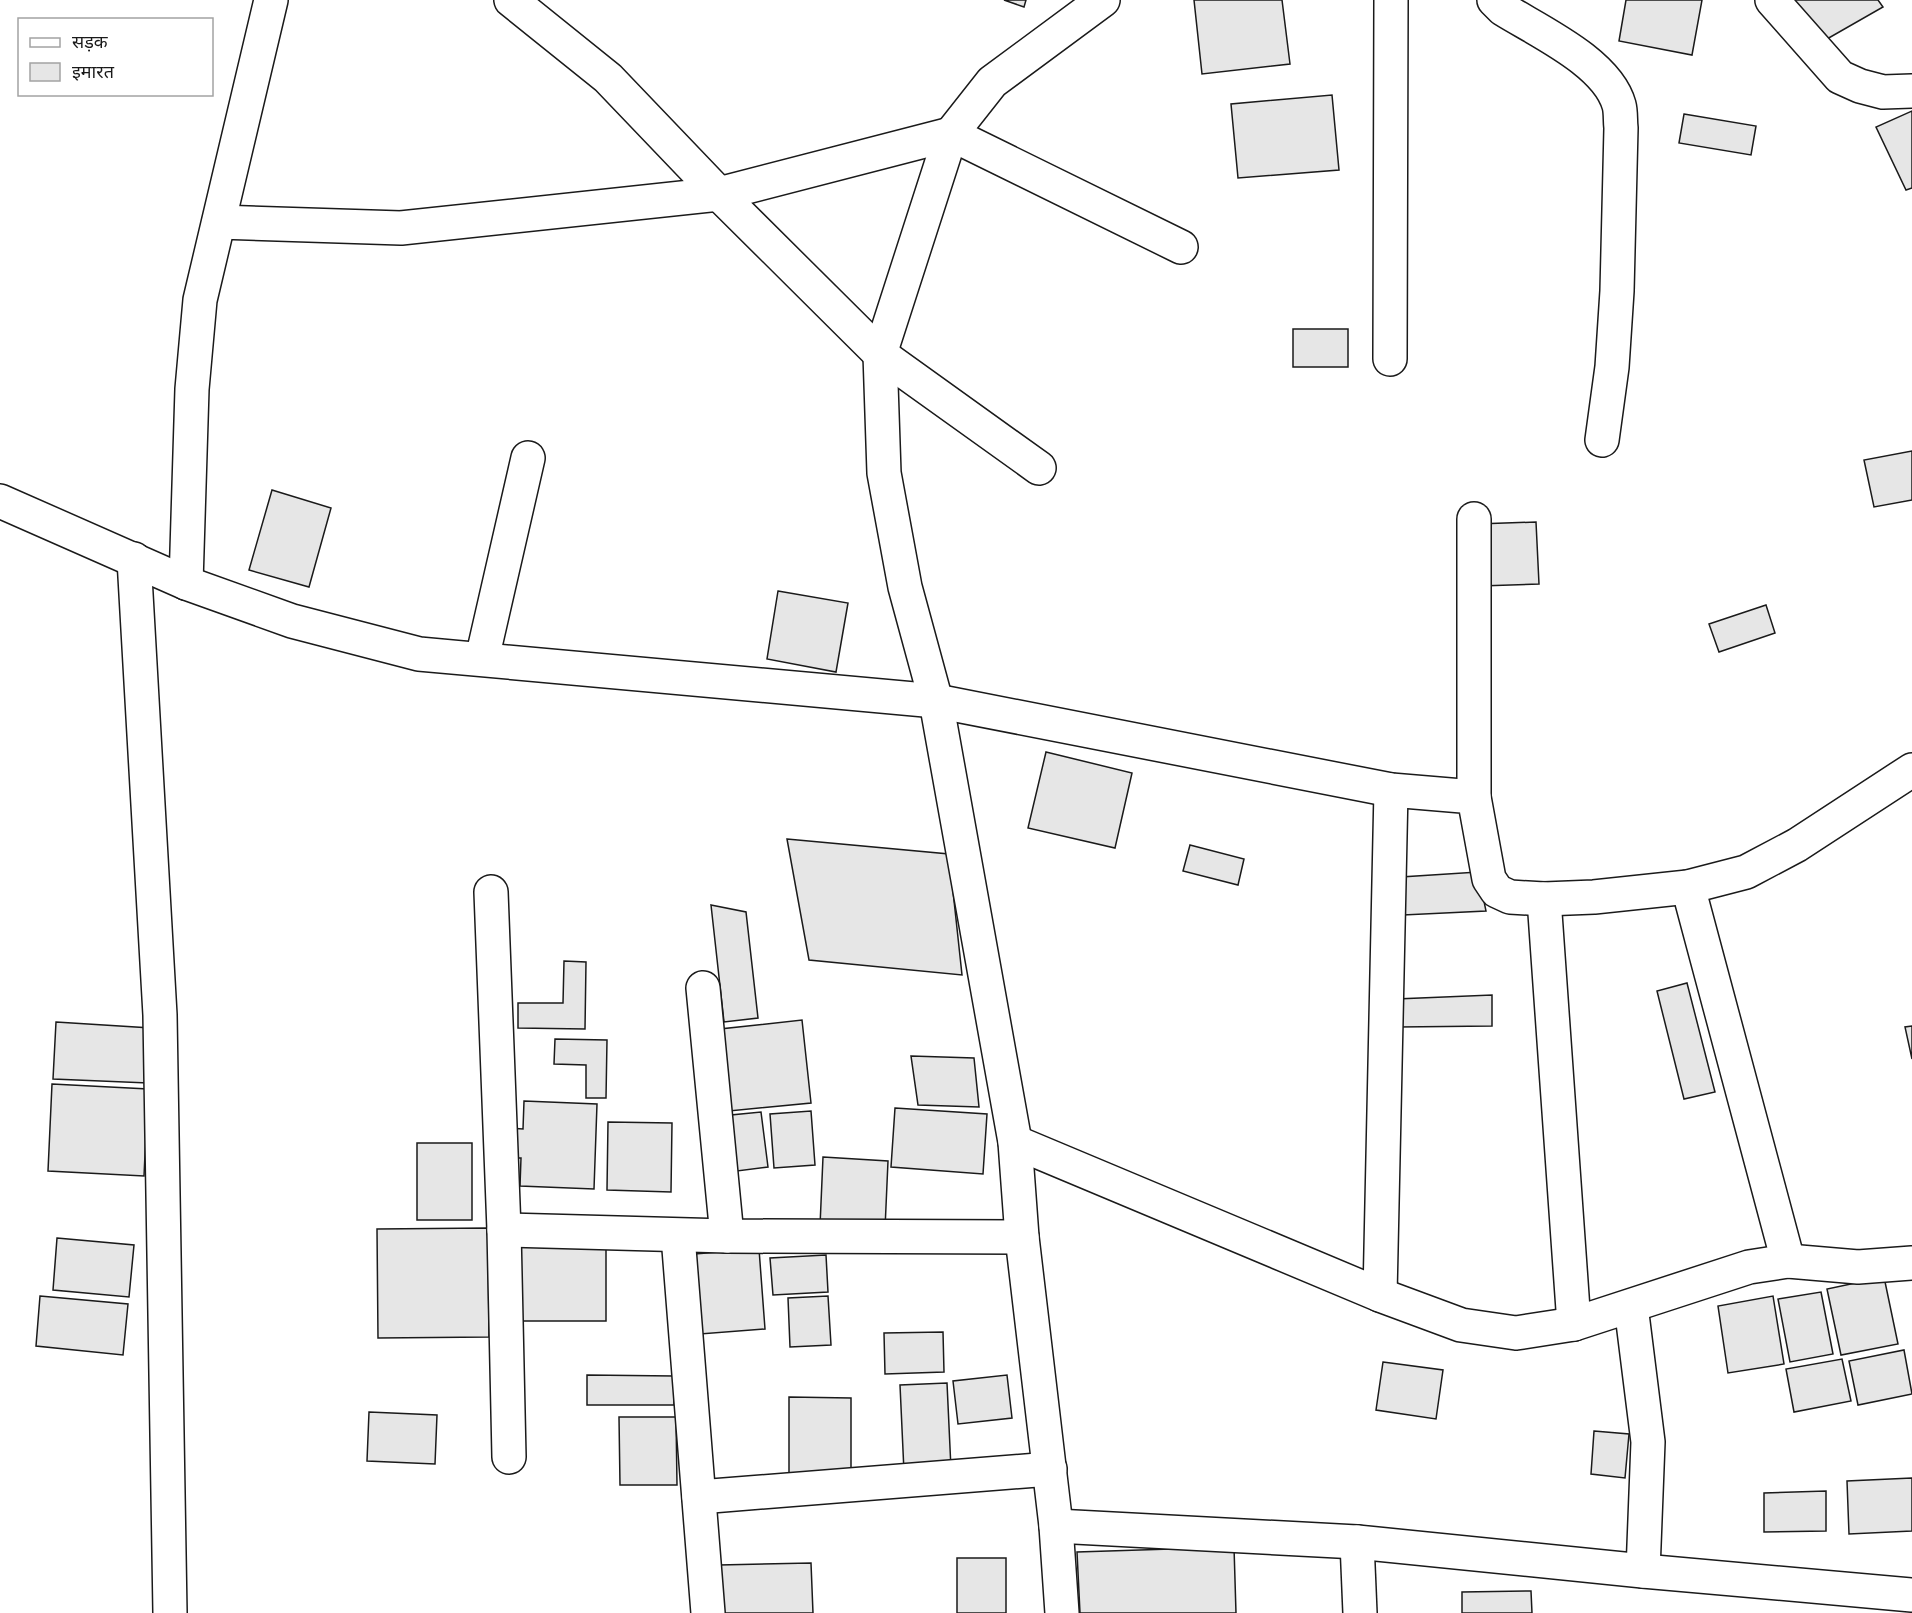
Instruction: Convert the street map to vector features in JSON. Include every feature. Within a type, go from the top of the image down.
[{"type":"street","points":[[186,584],[192,389],[200,300],[271,0]]},
{"type":"street","points":[[510,0],[608,78],[719,194],[880,354],[1038,468]]},
{"type":"street","points":[[1062,1613],[1056,1526],[1022,1237],[1015,1142],[936,701],[905,587],[884,473],[880,354],[951,134],[992,82],[1103,0]]},
{"type":"street","points":[[1390,359],[1391,0]]},
{"type":"street","points":[[1494,0],[1503,9],[1589,63],[1607,81],[1619,104],[1621,128],[1617,291],[1612,367],[1602,440]]},
{"type":"street","points":[[1772,0],[1840,77],[1860,86],[1883,92],[1912,91]]},
{"type":"street","points":[[219,222],[401,228],[719,194],[951,134],[1181,247]]},
{"type":"street","points":[[482,659],[528,458]]},
{"type":"street","points":[[0,501],[186,584],[292,621],[418,654],[936,701],[1391,789],[1474,796]]},
{"type":"street","points":[[1474,519],[1474,796],[1489,879],[1497,891],[1510,897],[1544,899],[1594,897],[1688,887],[1746,872],[1797,845],[1912,770]]},
{"type":"street","points":[[134,559],[160,1015],[170,1613]]},
{"type":"street","points":[[1380,1295],[1391,789]]},
{"type":"street","points":[[1688,887],[1788,1261]]},
{"type":"street","points":[[491,892],[504,1230],[509,1456]]},
{"type":"street","points":[[1544,899],[1574,1324]]},
{"type":"street","points":[[702,988],[728,1236]]},
{"type":"street","points":[[1015,1142],[1380,1295],[1461,1325],[1516,1333],[1574,1324],[1749,1267],[1788,1261],[1858,1267],[1912,1263]]},
{"type":"street","points":[[504,1230],[678,1236],[1022,1237]]},
{"type":"street","points":[[678,1236],[708,1613]]},
{"type":"street","points":[[1630,1306],[1648,1443],[1643,1571]]},
{"type":"street","points":[[699,1497],[1050,1469]]},
{"type":"street","points":[[1056,1526],[1357,1542],[1643,1571],[1842,1601],[1912,1595]]},
{"type":"street","points":[[1357,1542],[1360,1613]]},
{"type":"building","points":[[1004,0],[1026,0],[1024,7]]},
{"type":"building","points":[[1194,0],[1282,0],[1290,64],[1202,74]]},
{"type":"building","points":[[1626,0],[1702,0],[1692,55],[1619,41]]},
{"type":"building","points":[[1781,0],[1878,0],[1883,7],[1820,43]]},
{"type":"building","points":[[1332,95],[1339,170],[1238,178],[1231,104]]},
{"type":"building","points":[[1912,111],[1912,188],[1906,190],[1876,127]]},
{"type":"building","points":[[1684,114],[1756,126],[1751,155],[1679,143]]},
{"type":"building","points":[[1293,329],[1348,329],[1348,367],[1293,367]]},
{"type":"building","points":[[1912,451],[1912,500],[1874,507],[1864,460]]},
{"type":"building","points":[[272,490],[331,508],[309,587],[249,570]]},
{"type":"building","points":[[1536,522],[1539,584],[1480,586],[1477,524]]},
{"type":"building","points":[[778,591],[848,603],[836,672],[767,659]]},
{"type":"building","points":[[1766,605],[1775,633],[1719,652],[1709,624]]},
{"type":"building","points":[[1046,752],[1132,773],[1115,848],[1028,828]]},
{"type":"building","points":[[787,839],[949,854],[962,975],[809,960]]},
{"type":"building","points":[[1190,845],[1244,859],[1238,885],[1183,871]]},
{"type":"building","points":[[1478,872],[1486,911],[1403,915],[1401,877]]},
{"type":"building","points":[[711,905],[746,912],[758,1018],[724,1022]]},
{"type":"building","points":[[564,961],[586,962],[585,1029],[518,1028],[518,1003],[563,1003]]},
{"type":"building","points":[[1687,983],[1715,1092],[1684,1099],[1657,991]]},
{"type":"building","points":[[1492,995],[1492,1026],[1398,1027],[1396,999]]},
{"type":"building","points":[[802,1020],[811,1103],[729,1111],[720,1029]]},
{"type":"building","points":[[56,1022],[151,1028],[148,1083],[53,1079]]},
{"type":"building","points":[[1912,1026],[1912,1059],[1905,1027]]},
{"type":"building","points":[[555,1039],[607,1040],[606,1098],[586,1098],[586,1065],[554,1064]]},
{"type":"building","points":[[911,1056],[974,1058],[979,1107],[918,1105]]},
{"type":"building","points":[[52,1084],[148,1089],[144,1176],[48,1171]]},
{"type":"building","points":[[524,1101],[597,1104],[594,1189],[520,1186],[521,1158],[506,1158],[508,1128],[523,1129]]},
{"type":"building","points":[[895,1108],[987,1114],[983,1174],[891,1167]]},
{"type":"building","points":[[811,1111],[815,1165],[774,1168],[770,1114]]},
{"type":"building","points":[[761,1112],[768,1167],[737,1171],[731,1115]]},
{"type":"building","points":[[608,1122],[672,1123],[671,1192],[607,1190]]},
{"type":"building","points":[[417,1143],[472,1143],[472,1220],[417,1220]]},
{"type":"building","points":[[823,1157],[888,1161],[885,1229],[820,1226]]},
{"type":"building","points":[[488,1228],[489,1337],[378,1338],[377,1229]]},
{"type":"building","points":[[57,1238],[134,1245],[129,1297],[53,1290]]},
{"type":"building","points":[[512,1247],[606,1248],[606,1321],[512,1321]]},
{"type":"building","points":[[759,1249],[765,1329],[700,1334],[694,1254]]},
{"type":"building","points":[[826,1255],[828,1292],[773,1295],[770,1258]]},
{"type":"building","points":[[1884,1277],[1898,1344],[1841,1355],[1827,1289]]},
{"type":"building","points":[[1821,1292],[1833,1354],[1790,1362],[1778,1299]]},
{"type":"building","points":[[40,1296],[128,1304],[123,1355],[36,1346]]},
{"type":"building","points":[[828,1296],[831,1345],[790,1347],[788,1298]]},
{"type":"building","points":[[1773,1296],[1784,1364],[1728,1373],[1718,1306]]},
{"type":"building","points":[[943,1332],[944,1372],[885,1374],[884,1333]]},
{"type":"building","points":[[1904,1350],[1912,1394],[1858,1405],[1849,1361]]},
{"type":"building","points":[[1842,1359],[1851,1401],[1794,1412],[1786,1369]]},
{"type":"building","points":[[1383,1362],[1443,1370],[1436,1419],[1376,1410]]},
{"type":"building","points":[[587,1375],[674,1376],[674,1405],[587,1405]]},
{"type":"building","points":[[1007,1375],[1012,1418],[958,1424],[953,1381]]},
{"type":"building","points":[[947,1383],[951,1469],[904,1472],[900,1385]]},
{"type":"building","points":[[789,1397],[851,1398],[851,1475],[789,1475]]},
{"type":"building","points":[[369,1412],[437,1415],[435,1464],[367,1461]]},
{"type":"building","points":[[619,1417],[676,1417],[677,1485],[620,1485]]},
{"type":"building","points":[[1594,1431],[1629,1434],[1625,1478],[1591,1474]]},
{"type":"building","points":[[1912,1478],[1912,1531],[1849,1534],[1847,1481]]},
{"type":"building","points":[[1826,1491],[1826,1531],[1764,1532],[1764,1493]]},
{"type":"building","points":[[1234,1547],[1236,1613],[1080,1613],[1077,1552]]},
{"type":"building","points":[[957,1558],[1006,1558],[1006,1613],[957,1613]]},
{"type":"building","points":[[811,1563],[813,1613],[721,1613],[719,1565]]},
{"type":"building","points":[[1531,1591],[1532,1613],[1462,1613],[1462,1592]]}]
